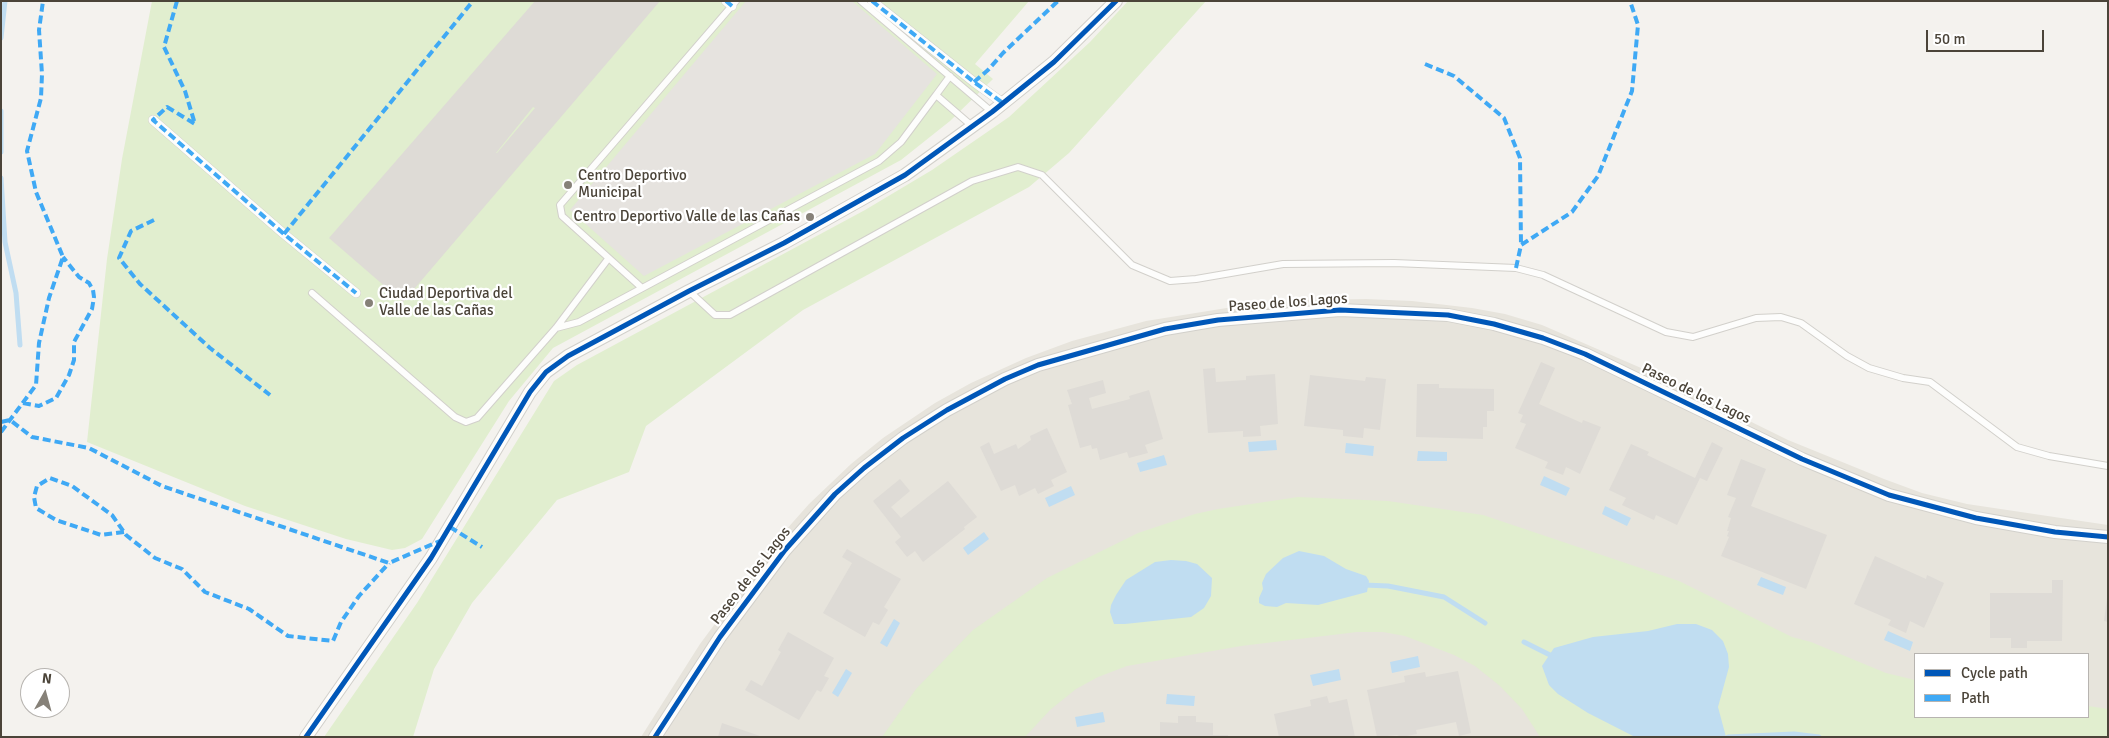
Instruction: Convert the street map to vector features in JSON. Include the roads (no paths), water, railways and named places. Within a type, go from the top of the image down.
[{"type":"street","points":[[872,1],[1003,103]]},
{"type":"street","points":[[306,737],[431,558],[530,392],[546,372],[568,356],[689,291],[784,243],[905,175],[992,112],[1054,62],[1116,1]]},
{"type":"street","points":[[154,120],[284,234],[356,293]]},
{"type":"street","name":"Paseo de los Lagos","points":[[656,737],[720,637],[785,550],[835,494],[903,438],[947,410],[1005,379],[1038,365],[1166,329],[1218,320],[1340,310],[1448,315],[1494,324],[1543,338],[1585,354],[1802,459],[1889,495],[1976,518],[2055,532],[2108,537]]},
{"type":"lane","points":[[861,1],[992,112]]},
{"type":"lane","points":[[642,288],[562,216],[560,205],[731,3]]},
{"type":"lane","points":[[556,328],[579,322],[879,161],[901,142],[950,76]]},
{"type":"lane","points":[[936,95],[972,126]]},
{"type":"lane","points":[[689,291],[715,315],[730,315],[972,181],[1018,167],[1042,175],[1132,265],[1170,282],[1283,264],[1394,263],[1516,268],[1543,275],[1666,332],[1675,334],[1693,337],[1756,318],[1781,318],[1801,323],[1847,356],[1869,368],[1903,378],[1930,382],[2017,447],[2049,456],[2108,466]]},
{"type":"lane","points":[[312,293],[455,417],[466,422],[477,418],[556,328],[608,259]]},
{"type":"water","points":[[1276,440],[1277,450],[1249,452],[1248,442]]},
{"type":"water","points":[[1346,443],[1374,446],[1373,456],[1345,453]]},
{"type":"water","points":[[1418,451],[1447,452],[1447,461],[1417,461]]},
{"type":"water","points":[[1164,455],[1167,465],[1140,472],[1137,463]]},
{"type":"water","points":[[1544,476],[1570,488],[1566,496],[1540,485]]},
{"type":"water","points":[[1071,486],[1075,495],[1049,507],[1045,498]]},
{"type":"water","points":[[1605,506],[1631,518],[1627,526],[1602,514]]},
{"type":"water","points":[[984,532],[989,539],[968,555],[963,548]]},
{"type":"water","points":[[1299,551],[1324,556],[1346,569],[1366,576],[1369,581],[1367,592],[1318,605],[1286,603],[1277,607],[1265,606],[1259,603],[1263,589],[1262,583],[1266,574],[1283,558]]},
{"type":"water","points":[[1171,560],[1197,564],[1212,578],[1211,596],[1204,608],[1191,617],[1114,624],[1110,612],[1111,605],[1126,580],[1155,562]]},
{"type":"water","points":[[1761,577],[1786,587],[1783,595],[1757,585]]},
{"type":"water","points":[[894,619],[900,623],[887,647],[880,643]]},
{"type":"water","points":[[1677,624],[1696,624],[1712,630],[1723,641],[1728,654],[1729,667],[1718,707],[1726,737],[1635,737],[1588,713],[1558,694],[1549,685],[1542,666],[1554,648],[1593,637],[1648,631]]},
{"type":"water","points":[[1888,631],[1913,642],[1910,651],[1884,640]]},
{"type":"water","points":[[1418,656],[1420,667],[1392,673],[1390,662]]},
{"type":"water","points":[[846,669],[852,673],[838,697],[832,693]]},
{"type":"water","points":[[1339,669],[1341,680],[1313,686],[1310,675]]},
{"type":"water","points":[[1167,694],[1195,696],[1194,706],[1166,704]]},
{"type":"water","points":[[1103,712],[1105,722],[1077,727],[1075,717]]},
{"type":"waterway","points":[[1,38],[5,1]]},
{"type":"waterway","points":[[1,111],[1,152]]},
{"type":"waterway","points":[[1,178],[5,242],[16,293],[20,345]]},
{"type":"waterway","points":[[1364,585],[1388,586],[1444,597],[1485,623]]},
{"type":"waterway","points":[[1524,642],[1554,657]]},
{"type":"waterway","points":[[1728,737],[1794,734],[1819,737]]},
{"type":"place","name":"Centro Deportivo Municipal","points":[[568,185]]},
{"type":"place","name":"Centro Deportivo Valle de las Cañas","points":[[810,217]]},
{"type":"place","name":"Ciudad Deportiva del Valle de las Cañas","points":[[369,303]]}]
